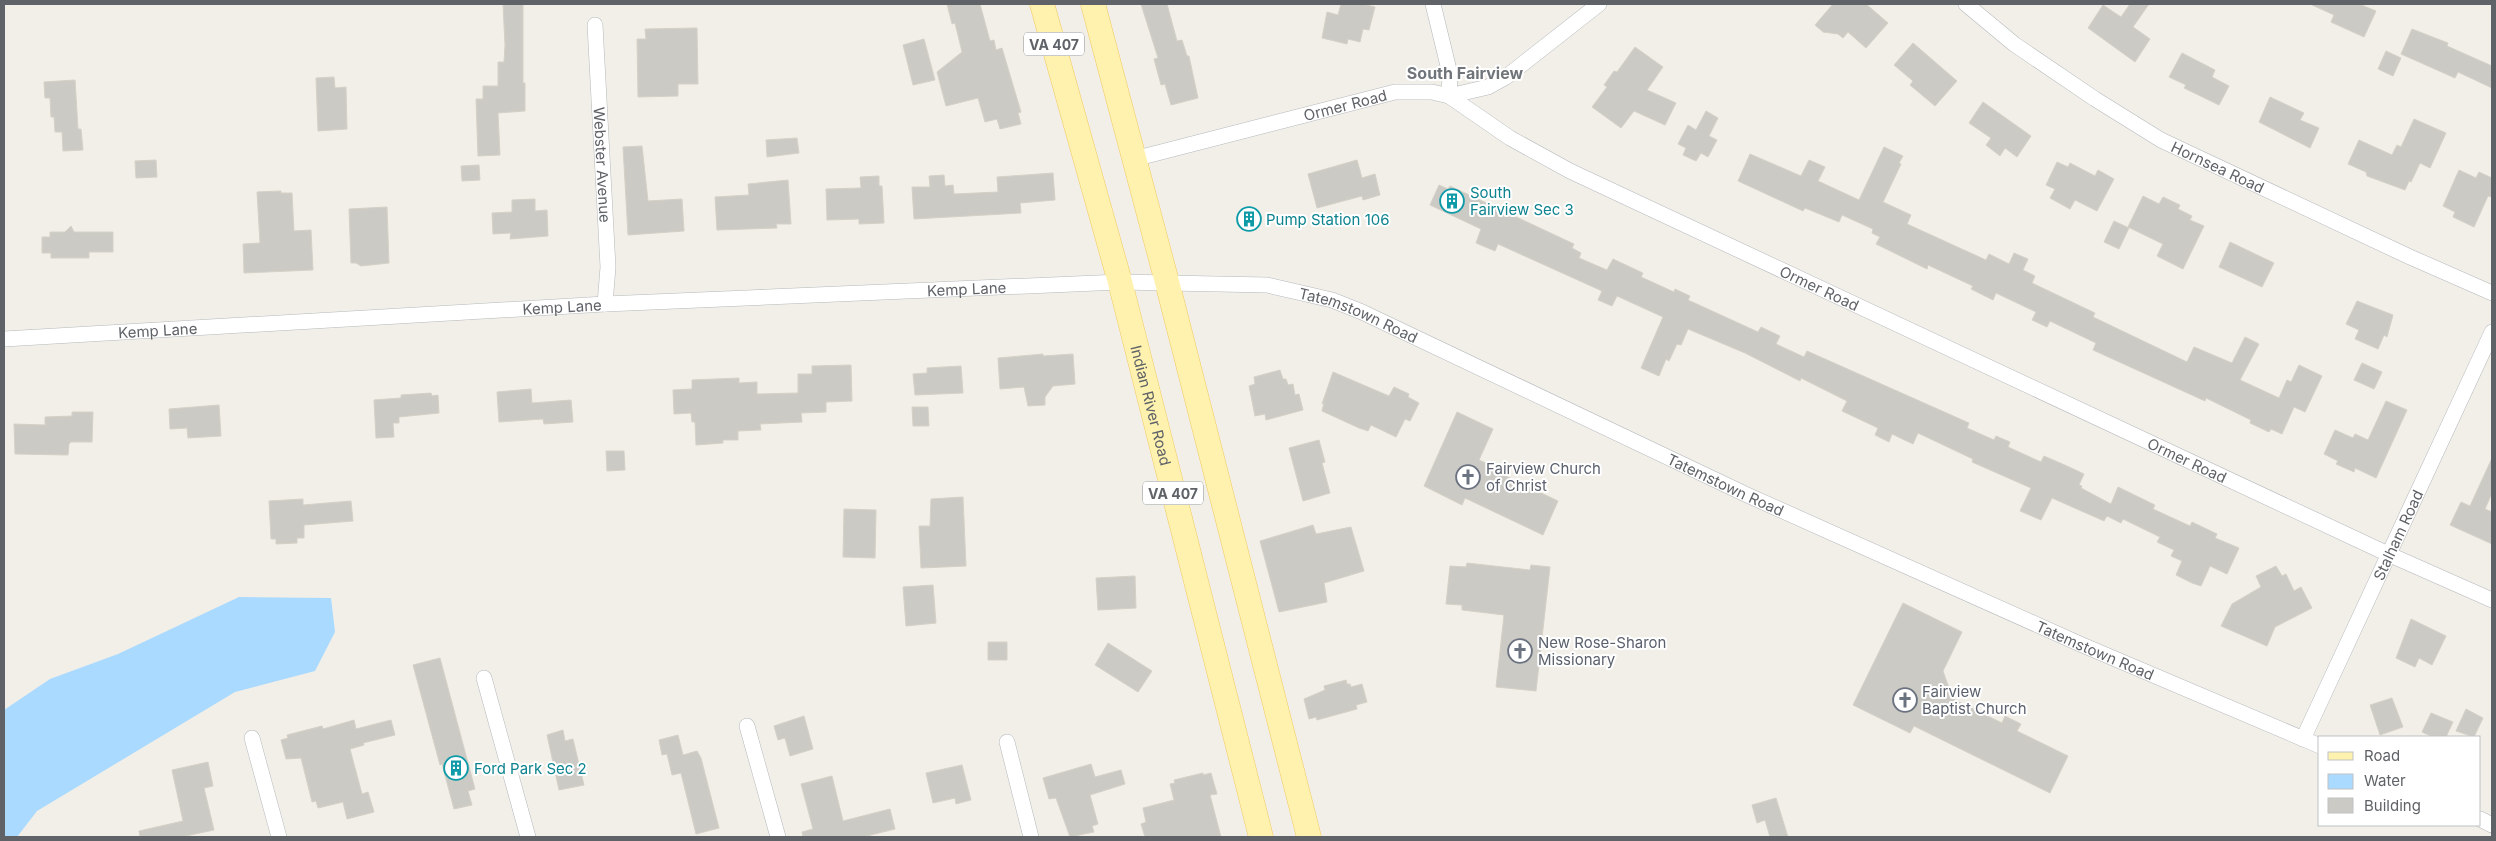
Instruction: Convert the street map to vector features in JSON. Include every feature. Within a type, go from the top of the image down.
[{"type":"main road","name":"Indian River Road","points":[[1042,4],[1120,282],[1261,837]]},
{"type":"main road","name":"VA 407","points":[[1093,4],[1167,282],[1309,837]]},
{"type":"street","points":[[1433,4],[1450,74],[1449,96],[1488,87],[1506,78],[1599,4]]},
{"type":"street","name":"Hornsea Road","points":[[1966,4],[2014,44],[2095,99],[2161,140],[2410,257],[2492,293]]},
{"type":"street","name":"Webster Avenue","points":[[595,25],[608,267],[605,304]]},
{"type":"street","name":"Ormer Road","points":[[1134,159],[1395,92],[1432,92],[1449,96],[1510,138],[1570,171],[2388,554],[2492,600]]},
{"type":"street","name":"Tatemstown Road","points":[[1120,282],[1267,285],[1332,300],[1362,312],[1745,494],[2080,644],[2318,745]]},
{"type":"street","name":"Kemp Lane","points":[[4,339],[605,304],[1120,282]]},
{"type":"street","name":"Stalham Road","points":[[2303,739],[2492,332]]},
{"type":"street","points":[[484,678],[528,837]]},
{"type":"street","points":[[747,726],[778,837]]},
{"type":"street","points":[[252,738],[279,837]]},
{"type":"street","points":[[1006,742],[1032,837]]},
{"type":"water","points":[[239,597],[331,598],[335,632],[315,671],[235,692],[37,811],[17,837],[4,837],[4,710],[50,679],[118,654]]},
{"type":"building","points":[[503,4],[523,4],[525,111],[498,113],[500,155],[478,156],[476,99],[483,99],[483,86],[498,86],[498,62],[504,62]]},
{"type":"building","points":[[947,4],[980,4],[990,41],[994,40],[996,50],[1002,48],[1021,112],[1018,113],[1021,124],[1000,129],[997,119],[985,122],[978,98],[946,106],[937,72],[962,52],[955,23],[952,24]]},
{"type":"building","points":[[1141,4],[1167,4],[1177,41],[1182,40],[1187,56],[1189,56],[1198,98],[1171,105],[1165,84],[1161,85],[1154,59],[1158,58]]},
{"type":"building","points":[[1341,4],[1362,4],[1375,7],[1369,30],[1363,29],[1360,42],[1348,39],[1347,44],[1322,38],[1327,12],[1338,15]]},
{"type":"building","points":[[1833,4],[1866,4],[1888,23],[1866,48],[1848,32],[1843,38],[1838,34],[1823,32],[1815,25]]},
{"type":"building","points":[[2130,4],[2149,4],[2133,27],[2150,39],[2135,62],[2088,28],[2103,5],[2121,17]]},
{"type":"building","points":[[2310,4],[2359,4],[2376,11],[2364,37],[2331,22],[2334,15]]},
{"type":"building","points":[[697,28],[698,84],[678,84],[678,96],[638,97],[637,39],[646,39],[645,29]]},
{"type":"building","points":[[2412,29],[2448,43],[2447,46],[2492,66],[2492,88],[2458,72],[2455,78],[2401,54]]},
{"type":"building","points":[[924,39],[935,80],[913,85],[903,45]]},
{"type":"building","points":[[1913,43],[1957,81],[1935,106],[1910,85],[1913,81],[1894,65]]},
{"type":"building","points":[[1635,47],[1663,67],[1647,90],[1676,103],[1665,125],[1634,111],[1621,128],[1592,107],[1607,87],[1604,85],[1614,71],[1617,72]]},
{"type":"building","points":[[2386,51],[2401,58],[2393,76],[2378,69]]},
{"type":"building","points":[[2182,53],[2215,70],[2212,77],[2229,86],[2219,105],[2184,88],[2186,85],[2169,77]]},
{"type":"building","points":[[334,77],[335,88],[346,87],[347,129],[318,131],[316,78]]},
{"type":"building","points":[[75,80],[78,129],[81,129],[83,150],[63,151],[62,132],[55,132],[54,117],[51,117],[50,98],[45,98],[44,82]]},
{"type":"building","points":[[2270,97],[2304,113],[2300,120],[2319,128],[2310,148],[2259,122]]},
{"type":"building","points":[[1983,102],[2031,136],[2017,157],[2005,148],[2000,156],[1986,145],[1991,138],[1969,123]]},
{"type":"building","points":[[1706,111],[1718,118],[1709,136],[1717,140],[1708,157],[1701,153],[1696,161],[1683,155],[1686,148],[1678,144],[1688,125],[1696,130]]},
{"type":"building","points":[[2414,119],[2446,133],[2430,168],[2420,163],[2405,190],[2367,176],[2366,172],[2348,164],[2359,140],[2392,155],[2397,145],[2401,147]]},
{"type":"building","points":[[797,138],[799,153],[767,157],[766,140]]},
{"type":"building","points":[[642,146],[648,201],[682,199],[684,231],[628,235],[623,147]]},
{"type":"building","points":[[1884,147],[1903,156],[1883,202],[1911,215],[1907,224],[1986,260],[1989,254],[2009,264],[2014,253],[2028,259],[2023,270],[2035,276],[2032,283],[2095,313],[2093,317],[2187,362],[2194,347],[2232,363],[2245,337],[2259,344],[2240,380],[2279,398],[2287,380],[2291,382],[2299,365],[2322,376],[2305,412],[2294,407],[2282,434],[2271,429],[2269,432],[2250,423],[2251,420],[2206,398],[2205,401],[2093,350],[2096,343],[2050,321],[2047,327],[2032,320],[2036,312],[1996,293],[1993,300],[1971,289],[1973,286],[1928,265],[1927,269],[1876,244],[1880,237],[1872,233],[1873,229],[1842,215],[1839,222],[1805,208],[1803,211],[1738,181],[1750,154],[1801,176],[1809,160],[1825,167],[1818,181],[1859,200]]},
{"type":"building","points":[[156,160],[157,177],[136,178],[135,161]]},
{"type":"building","points":[[1357,160],[1362,178],[1375,174],[1380,195],[1363,200],[1362,196],[1317,208],[1308,174]]},
{"type":"building","points":[[2057,162],[2068,167],[2070,163],[2095,176],[2098,170],[2114,179],[2097,211],[2075,200],[2070,209],[2050,198],[2055,189],[2046,185]]},
{"type":"building","points":[[479,165],[480,180],[462,181],[461,166]]},
{"type":"building","points":[[2459,170],[2476,178],[2479,172],[2492,178],[2492,197],[2488,196],[2474,227],[2453,217],[2455,212],[2443,206]]},
{"type":"building","points":[[1053,173],[1055,200],[1020,203],[1021,213],[914,219],[912,187],[930,187],[929,176],[944,175],[945,186],[953,185],[954,194],[998,192],[997,177]]},
{"type":"building","points":[[879,176],[879,186],[882,186],[884,223],[859,224],[859,219],[827,220],[826,189],[861,188],[860,177]]},
{"type":"building","points":[[788,180],[791,224],[776,224],[777,228],[717,230],[715,197],[749,195],[748,184]]},
{"type":"building","points":[[1439,185],[1448,189],[1450,186],[1574,244],[1572,248],[1581,253],[1579,258],[1607,270],[1613,259],[1643,273],[1641,277],[1674,292],[1675,289],[1690,296],[1688,300],[1758,332],[1761,327],[1780,336],[1776,344],[1804,357],[1807,351],[1969,423],[1967,428],[1994,440],[1996,436],[2010,442],[2008,447],[2041,462],[2044,456],[2084,474],[2079,485],[2082,486],[2081,488],[2111,504],[2118,487],[2155,505],[2153,509],[2190,526],[2192,522],[2217,534],[2215,538],[2239,548],[2227,574],[2210,566],[2201,586],[2176,575],[2182,561],[2171,556],[2174,550],[2157,542],[2160,537],[2123,519],[2121,523],[2107,516],[2104,521],[2052,498],[2041,520],[2020,511],[2031,488],[1972,462],[1973,459],[1918,433],[1913,444],[1892,434],[1889,442],[1875,435],[1878,428],[1842,411],[1847,401],[1801,378],[1800,381],[1745,353],[1688,329],[1681,345],[1677,344],[1669,361],[1666,359],[1659,376],[1641,368],[1663,317],[1617,296],[1612,306],[1598,300],[1602,291],[1498,244],[1495,251],[1476,243],[1481,229],[1430,205]]},
{"type":"building","points":[[281,191],[281,193],[292,193],[294,231],[311,230],[313,270],[244,273],[243,244],[260,243],[257,192]]},
{"type":"building","points":[[2143,196],[2159,204],[2163,197],[2180,205],[2178,209],[2192,216],[2190,220],[2204,226],[2183,269],[2157,256],[2163,244],[2128,227]]},
{"type":"building","points":[[535,199],[535,211],[547,210],[548,236],[510,239],[511,233],[493,234],[492,213],[512,212],[512,200]]},
{"type":"building","points":[[387,207],[389,263],[361,266],[351,263],[349,209]]},
{"type":"building","points":[[2114,221],[2129,228],[2119,249],[2104,242]]},
{"type":"building","points":[[71,226],[74,232],[113,232],[113,252],[89,252],[89,258],[51,258],[51,253],[42,253],[42,237],[50,237],[50,232],[65,232]]},
{"type":"building","points":[[2230,242],[2274,263],[2262,287],[2219,267]]},
{"type":"building","points":[[2357,301],[2393,315],[2387,337],[2384,335],[2378,349],[2355,339],[2359,330],[2346,324]]},
{"type":"building","points":[[1043,354],[1043,356],[1073,354],[1075,384],[1053,386],[1045,397],[1045,405],[1028,406],[1024,387],[1000,389],[998,358]]},
{"type":"building","points":[[2362,363],[2382,372],[2374,389],[2354,380]]},
{"type":"building","points":[[851,365],[852,401],[826,402],[826,412],[801,413],[802,422],[760,424],[761,430],[738,431],[738,440],[723,440],[723,443],[696,445],[695,422],[692,422],[691,413],[674,414],[673,390],[692,389],[692,380],[739,378],[739,383],[757,382],[757,394],[798,393],[798,374],[812,374],[812,366]]},
{"type":"building","points":[[961,366],[963,393],[915,395],[913,374],[927,373],[927,368]]},
{"type":"building","points":[[1280,370],[1283,379],[1286,379],[1288,385],[1293,384],[1295,395],[1299,394],[1303,410],[1266,420],[1265,414],[1255,416],[1249,386],[1255,384],[1254,377]]},
{"type":"building","points":[[1333,372],[1389,396],[1394,387],[1409,394],[1408,397],[1419,403],[1410,421],[1405,419],[1396,437],[1371,425],[1368,431],[1359,428],[1322,411],[1324,403],[1322,404]]},
{"type":"building","points":[[531,389],[532,403],[571,400],[573,422],[544,424],[543,419],[499,422],[497,392]]},
{"type":"building","points":[[431,393],[432,396],[438,395],[439,413],[399,417],[399,423],[393,423],[394,437],[376,438],[374,400],[401,398],[401,395]]},
{"type":"building","points":[[2386,401],[2407,410],[2376,478],[2355,468],[2354,472],[2336,464],[2338,461],[2324,454],[2335,430],[2353,438],[2355,434],[2368,440]]},
{"type":"building","points":[[219,405],[221,436],[188,438],[187,428],[170,429],[169,409]]},
{"type":"building","points":[[912,407],[928,407],[929,426],[913,426]]},
{"type":"building","points":[[72,412],[93,412],[92,442],[71,442],[68,455],[15,454],[14,424],[45,425],[45,417],[72,416]]},
{"type":"building","name":"Fairview Church of Christ","points":[[1457,412],[1493,429],[1479,460],[1490,465],[1489,468],[1558,501],[1543,535],[1465,498],[1462,505],[1424,486]]},
{"type":"building","points":[[1319,440],[1325,462],[1322,463],[1330,493],[1303,501],[1289,448]]},
{"type":"building","points":[[606,451],[624,451],[625,470],[607,471]]},
{"type":"building","points":[[2492,458],[2492,493],[2485,509],[2492,512],[2492,544],[2450,525],[2461,502],[2470,506]]},
{"type":"building","points":[[963,497],[966,566],[921,568],[919,526],[930,526],[931,499]]},
{"type":"building","points":[[303,499],[303,505],[351,501],[353,521],[304,525],[304,538],[297,538],[297,543],[276,544],[276,539],[271,539],[269,501]]},
{"type":"building","points":[[844,509],[876,510],[875,558],[843,557]]},
{"type":"building","points":[[1313,525],[1316,534],[1351,527],[1364,571],[1324,583],[1327,602],[1279,612],[1260,541]]},
{"type":"building","name":"New Rose-Sharon Missionary","points":[[1467,563],[1530,570],[1531,565],[1550,567],[1536,691],[1496,687],[1504,615],[1462,610],[1462,605],[1446,604],[1450,566],[1466,567]]},
{"type":"building","points":[[2276,566],[2282,576],[2286,574],[2294,591],[2301,587],[2312,608],[2275,627],[2267,646],[2221,626],[2232,604],[2261,587],[2256,576]]},
{"type":"building","points":[[1135,576],[1136,608],[1098,610],[1096,578]]},
{"type":"building","points":[[933,585],[936,623],[906,626],[903,587]]},
{"type":"building","name":"Fairview Baptist Church","points":[[1903,603],[1962,632],[1943,671],[1953,699],[2002,723],[2005,716],[2021,724],[2017,731],[2068,756],[2050,793],[1914,726],[1910,733],[1853,705]]},
{"type":"building","points":[[2411,619],[2446,636],[2432,665],[2419,658],[2415,667],[2396,658]]},
{"type":"building","points":[[988,642],[1007,642],[1007,660],[988,660]]},
{"type":"building","points":[[1108,643],[1152,671],[1138,692],[1095,665]]},
{"type":"building","points":[[440,658],[475,789],[468,791],[472,805],[454,809],[413,665]]},
{"type":"building","points":[[1346,680],[1347,684],[1350,684],[1351,687],[1362,684],[1367,702],[1356,705],[1357,709],[1317,720],[1316,717],[1309,719],[1304,699],[1325,690],[1324,686]]},
{"type":"building","points":[[2392,698],[2403,727],[2380,735],[2370,705]]},
{"type":"building","points":[[2466,709],[2483,718],[2474,736],[2456,731]]},
{"type":"building","points":[[2431,713],[2453,722],[2446,736],[2431,736],[2422,732]]},
{"type":"building","points":[[804,716],[813,749],[790,756],[785,738],[778,740],[774,726]]},
{"type":"building","points":[[354,720],[356,729],[391,720],[395,735],[363,743],[364,745],[350,749],[362,794],[368,792],[374,812],[347,819],[343,802],[318,808],[316,801],[312,802],[301,758],[286,759],[281,740],[288,738],[287,735],[322,726],[323,729]]},
{"type":"building","points":[[563,730],[565,741],[573,739],[584,785],[559,790],[547,735]]},
{"type":"building","points":[[678,735],[683,755],[697,751],[701,758],[719,828],[696,834],[681,773],[672,775],[667,754],[662,755],[659,740]]},
{"type":"building","points":[[208,762],[213,786],[204,788],[214,830],[181,837],[140,837],[139,831],[183,821],[172,770]]},
{"type":"building","points":[[1091,764],[1095,777],[1121,770],[1125,784],[1090,795],[1098,824],[1092,826],[1094,832],[1070,837],[1056,798],[1049,799],[1043,778]]},
{"type":"building","points":[[962,765],[971,800],[956,804],[955,798],[933,803],[926,773]]},
{"type":"building","points":[[1203,773],[1203,775],[1211,773],[1217,794],[1210,795],[1221,837],[1145,837],[1141,824],[1146,822],[1143,808],[1174,800],[1170,784],[1175,783],[1174,780]]},
{"type":"building","points":[[832,776],[843,821],[890,809],[895,829],[863,837],[803,837],[802,832],[813,829],[801,784]]},
{"type":"building","points":[[1776,798],[1788,837],[1770,837],[1765,820],[1757,823],[1752,805]]},
{"type":"place","name":"South Fairview Sec 3","points":[[1452,201]]},
{"type":"place","name":"Pump Station 106","points":[[1249,219]]},
{"type":"place","name":"Fairview Church of Christ","points":[[1468,477]]},
{"type":"place","name":"New Rose-Sharon Missionary","points":[[1520,651]]},
{"type":"place","name":"Fairview Baptist Church","points":[[1905,700]]},
{"type":"place","name":"Ford Park Sec 2","points":[[456,768]]},
{"type":"district","name":"South Fairview","points":[[1465,73]]}]
